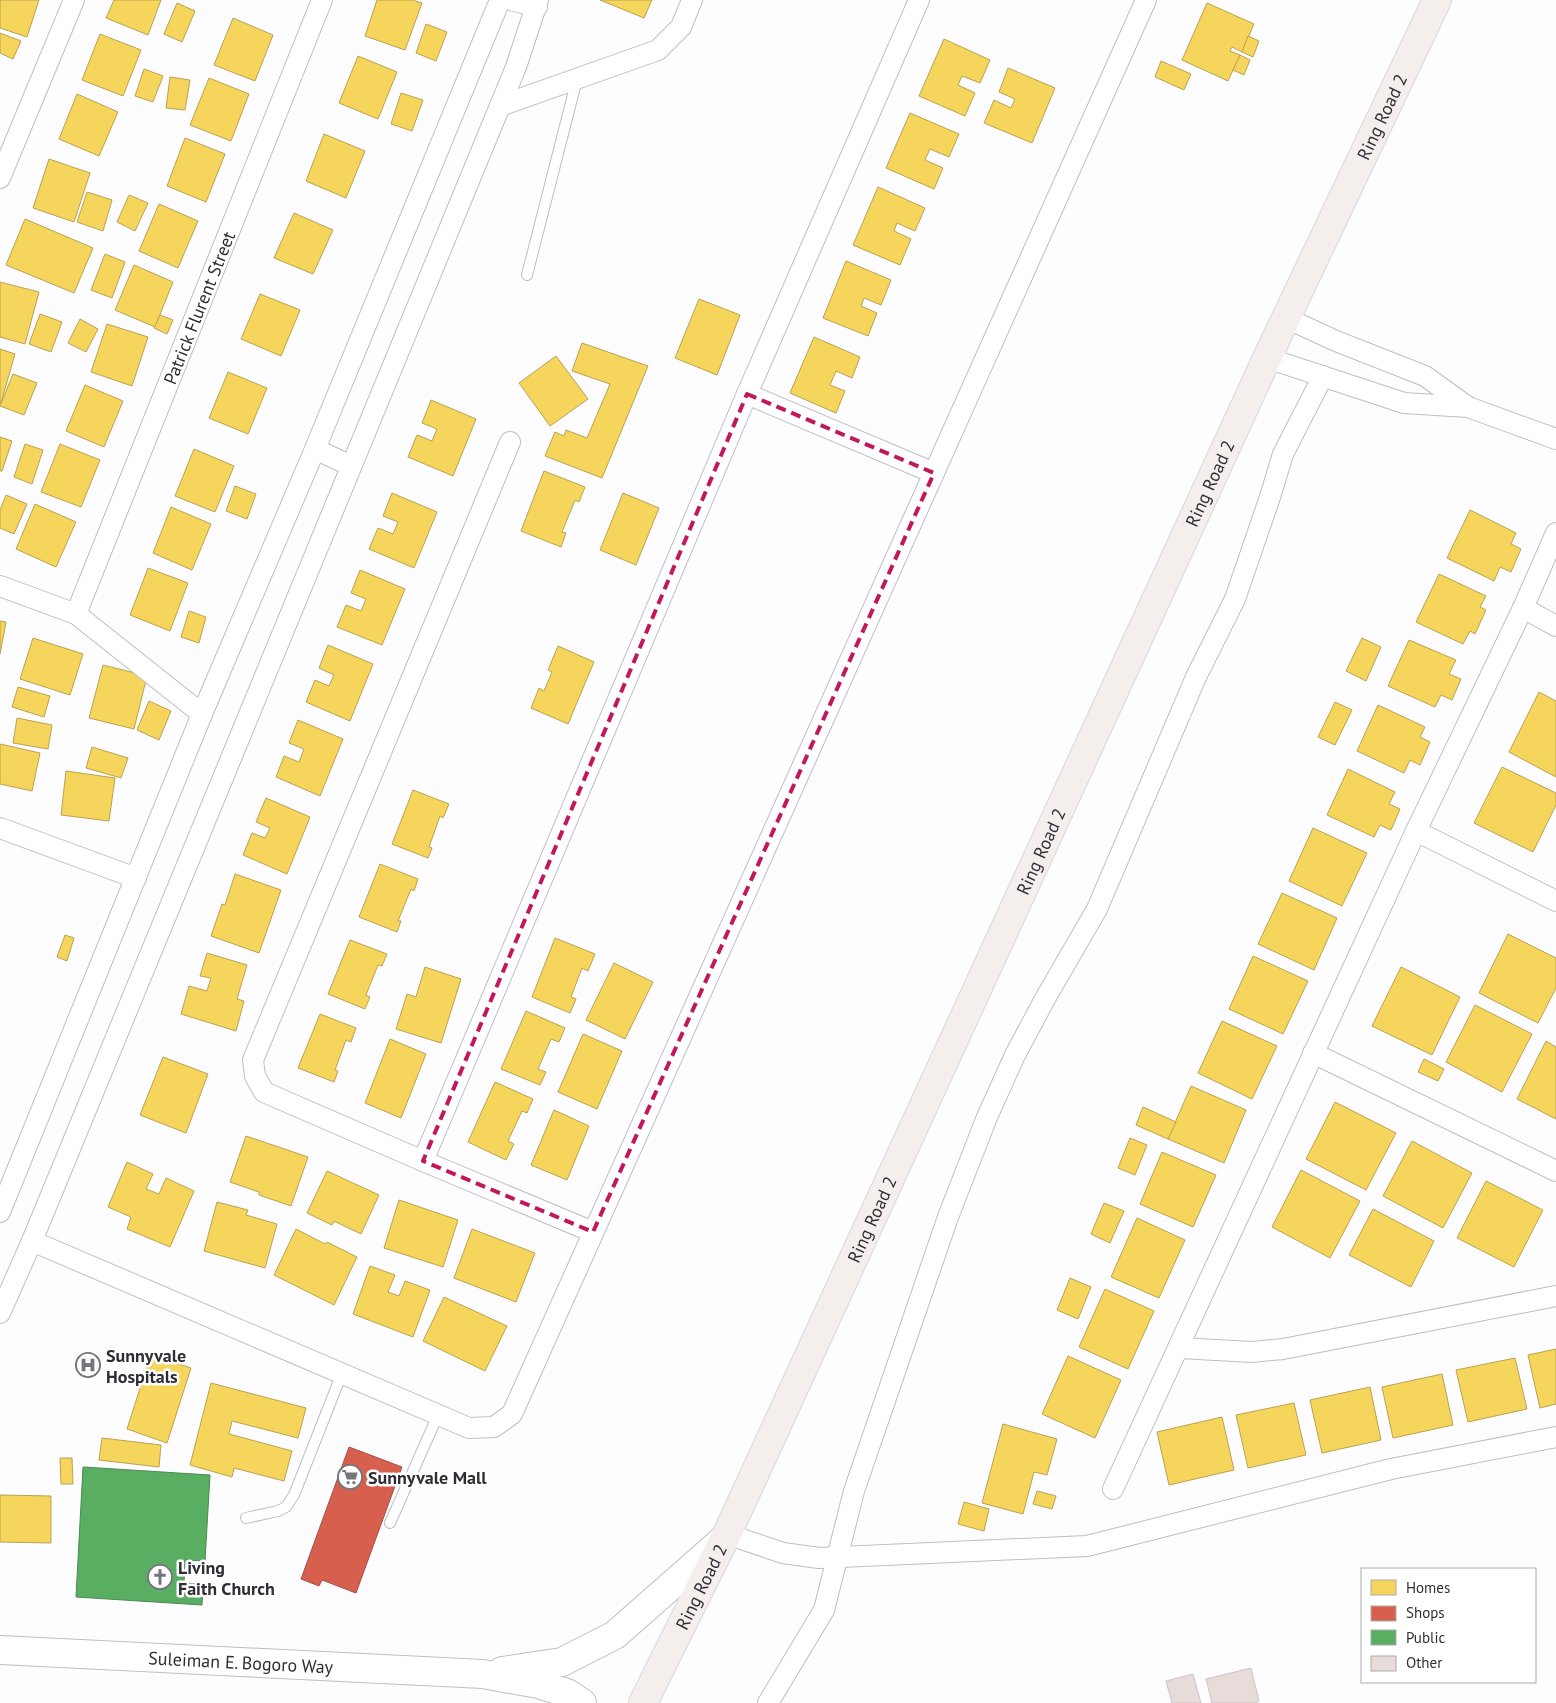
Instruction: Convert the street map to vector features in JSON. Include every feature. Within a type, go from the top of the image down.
[{"type":"main road","name":"Ring Road 2","points":[[643,1703],[725,1537],[1267,358],[1437,0]]},
{"type":"main road","points":[[483,1674],[562,1662],[615,1635],[725,1537]]},
{"type":"main road","name":"Suleiman E. Bogoro Way","points":[[0,1650],[483,1674]]},
{"type":"main road","points":[[483,1674],[568,1693],[582,1703]]},
{"type":"street","points":[[0,178],[74,0]]},
{"type":"street","name":"Patrick Flurent Street","points":[[76,614],[322,0]]},
{"type":"street","points":[[0,1212],[202,714],[315,448],[500,0]]},
{"type":"street","points":[[0,1313],[32,1241],[516,68],[537,4],[511,0]]},
{"type":"street","points":[[500,106],[658,50],[681,27],[692,0]]},
{"type":"street","points":[[423,1161],[747,394],[919,0]]},
{"type":"street","points":[[32,1241],[469,1428],[494,1427],[512,1414],[1146,0]]},
{"type":"street","points":[[1286,318],[1336,341],[1425,376],[1468,407],[1556,439]]},
{"type":"street","points":[[1267,358],[1404,403],[1468,407]]},
{"type":"street","points":[[768,1703],[824,1610],[854,1491],[948,1217],[987,1117],[1015,1055],[1097,909],[1196,677],[1235,599],[1283,454],[1323,376]]},
{"type":"street","points":[[747,394],[934,473]]},
{"type":"street","points":[[510,442],[253,1060],[254,1076],[264,1092],[593,1232]]},
{"type":"street","points":[[315,448],[351,466]]},
{"type":"street","points":[[1113,1489],[1180,1348],[1313,1053],[1556,533]]},
{"type":"street","points":[[0,586],[76,614],[202,714]]},
{"type":"street","points":[[1522,608],[1556,626]]},
{"type":"street","points":[[0,828],[136,878]]},
{"type":"street","points":[[1416,832],[1556,901]]},
{"type":"street","points":[[1313,1053],[1556,1171]]},
{"type":"street","points":[[1180,1348],[1252,1352],[1283,1349],[1556,1296]]},
{"type":"street","points":[[725,1537],[783,1553],[819,1558],[1087,1546],[1391,1469],[1556,1437]]},
{"type":"lane","points":[[527,275],[577,79]]},
{"type":"lane","points":[[246,1518],[278,1511],[286,1507],[294,1495],[342,1373]]},
{"type":"lane","points":[[390,1523],[438,1415]]},
{"type":"highlighted area","points":[[747,394],[934,473],[593,1232],[423,1161]]},
{"type":"building: Homes","points":[[0,0],[39,0],[27,37],[0,28]]},
{"type":"building: Homes","points":[[114,0],[161,0],[148,35],[106,18]]},
{"type":"building: Homes","points":[[377,0],[412,0],[422,3],[405,50],[365,36]]},
{"type":"building: Homes","points":[[600,0],[652,0],[644,18]]},
{"type":"building: Homes","points":[[177,3],[195,11],[182,42],[164,34]]},
{"type":"building: Homes","points":[[1207,3],[1254,24],[1242,52],[1232,47],[1230,51],[1240,55],[1228,81],[1182,60]]},
{"type":"building: Homes","points":[[233,18],[273,35],[255,81],[214,65]]},
{"type":"building: Homes","points":[[426,24],[447,32],[436,61],[416,53]]},
{"type":"building: Homes","points":[[0,33],[21,41],[13,59],[0,53]]},
{"type":"building: Homes","points":[[100,34],[141,50],[123,96],[82,80]]},
{"type":"building: Homes","points":[[1248,36],[1259,41],[1253,57],[1242,52]]},
{"type":"building: Homes","points":[[944,39],[990,60],[980,83],[962,76],[958,85],[975,93],[965,116],[919,96]]},
{"type":"building: Homes","points":[[1240,55],[1250,60],[1244,75],[1233,70]]},
{"type":"building: Homes","points":[[358,56],[397,72],[378,119],[339,103]]},
{"type":"building: Homes","points":[[1161,61],[1191,74],[1184,90],[1155,77]]},
{"type":"building: Homes","points":[[1008,68],[1055,88],[1032,143],[984,123],[994,100],[1011,108],[1015,99],[999,92]]},
{"type":"building: Homes","points":[[144,69],[163,76],[153,102],[135,96]]},
{"type":"building: Homes","points":[[170,77],[190,80],[185,110],[166,108]]},
{"type":"building: Homes","points":[[209,78],[249,94],[231,141],[190,125]]},
{"type":"building: Homes","points":[[401,93],[423,100],[412,131],[391,124]]},
{"type":"building: Homes","points":[[77,94],[118,112],[99,156],[59,139]]},
{"type":"building: Homes","points":[[910,113],[959,134],[949,157],[930,149],[925,160],[943,168],[934,189],[886,168]]},
{"type":"building: Homes","points":[[324,134],[365,151],[346,198],[306,181]]},
{"type":"building: Homes","points":[[185,138],[225,154],[206,202],[167,186]]},
{"type":"building: Homes","points":[[49,159],[90,173],[74,222],[33,208]]},
{"type":"building: Homes","points":[[878,187],[925,208],[915,231],[897,223],[894,231],[911,239],[900,265],[853,245]]},
{"type":"building: Homes","points":[[87,192],[112,200],[103,231],[77,222]]},
{"type":"building: Homes","points":[[129,195],[148,203],[135,231],[117,222]]},
{"type":"building: Homes","points":[[159,204],[198,221],[178,268],[139,251]]},
{"type":"building: Homes","points":[[294,213],[333,230],[313,274],[274,258]]},
{"type":"building: Homes","points":[[25,219],[93,248],[74,293],[6,265]]},
{"type":"building: Homes","points":[[105,254],[125,262],[112,298],[91,290]]},
{"type":"building: Homes","points":[[846,261],[891,280],[881,305],[864,298],[861,306],[877,313],[868,336],[823,318]]},
{"type":"building: Homes","points":[[134,265],[173,282],[155,327],[115,310]]},
{"type":"building: Homes","points":[[0,282],[39,292],[25,344],[0,337]]},
{"type":"building: Homes","points":[[260,294],[300,310],[281,356],[241,339]]},
{"type":"building: Homes","points":[[699,299],[740,315],[717,375],[675,358]]},
{"type":"building: Homes","points":[[40,314],[62,322],[51,352],[29,344]]},
{"type":"building: Homes","points":[[160,315],[173,320],[167,334],[154,328]]},
{"type":"building: Homes","points":[[80,319],[98,329],[86,352],[68,343]]},
{"type":"building: Homes","points":[[107,324],[148,337],[132,386],[91,372]]},
{"type":"building: Homes","points":[[814,337],[860,357],[852,378],[836,371],[830,385],[845,391],[836,413],[790,393]]},
{"type":"building: Homes","points":[[582,343],[648,366],[602,478],[545,456],[555,432],[564,436],[566,430],[587,438],[610,384],[572,371]]},
{"type":"building: Homes","points":[[0,349],[15,354],[1,403],[0,403]]},
{"type":"building: Homes","points":[[556,356],[588,399],[550,426],[519,383]]},
{"type":"building: Homes","points":[[228,372],[267,388],[248,434],[209,418]]},
{"type":"building: Homes","points":[[13,374],[37,383],[24,415],[0,406]]},
{"type":"building: Homes","points":[[85,385],[123,401],[104,447],[66,431]]},
{"type":"building: Homes","points":[[431,400],[476,419],[453,476],[408,457],[417,435],[432,441],[437,429],[422,423]]},
{"type":"building: Homes","points":[[0,437],[12,441],[2,471],[0,471]]},
{"type":"building: Homes","points":[[25,444],[43,450],[32,484],[14,477]]},
{"type":"building: Homes","points":[[60,444],[100,460],[81,507],[41,492]]},
{"type":"building: Homes","points":[[194,449],[234,466],[215,512],[175,496]]},
{"type":"building: Homes","points":[[544,471],[585,487],[579,502],[575,500],[562,532],[566,533],[561,547],[521,531]]},
{"type":"building: Homes","points":[[235,486],[256,494],[247,519],[226,511]]},
{"type":"building: Homes","points":[[392,493],[437,512],[414,568],[369,549],[378,528],[393,534],[398,522],[383,516]]},
{"type":"building: Homes","points":[[623,493],[659,508],[636,565],[600,550]]},
{"type":"building: Homes","points":[[6,495],[27,504],[14,534],[0,528],[0,510]]},
{"type":"building: Homes","points":[[35,504],[76,522],[56,567],[16,549]]},
{"type":"building: Homes","points":[[171,507],[211,524],[192,570],[153,553]]},
{"type":"building: Homes","points":[[1470,510],[1516,533],[1511,544],[1521,549],[1511,572],[1500,567],[1494,581],[1447,558]]},
{"type":"building: Homes","points":[[148,568],[188,583],[170,631],[130,615]]},
{"type":"building: Homes","points":[[360,570],[405,589],[382,645],[337,627],[346,605],[361,611],[366,599],[351,593]]},
{"type":"building: Homes","points":[[1439,574],[1486,596],[1480,607],[1486,610],[1475,634],[1470,631],[1463,644],[1416,622]]},
{"type":"building: Homes","points":[[189,611],[206,617],[199,643],[181,637]]},
{"type":"building: Homes","points":[[0,621],[6,622],[0,654]]},
{"type":"building: Homes","points":[[33,638],[83,654],[70,695],[20,679]]},
{"type":"building: Homes","points":[[1362,638],[1381,647],[1366,681],[1346,671]]},
{"type":"building: Homes","points":[[1409,640],[1456,660],[1449,674],[1461,679],[1452,700],[1441,695],[1435,707],[1388,686]]},
{"type":"building: Homes","points":[[328,645],[373,664],[350,721],[306,702],[315,680],[329,686],[334,675],[319,668]]},
{"type":"building: Homes","points":[[558,646],[594,662],[568,724],[531,708],[539,688],[544,691],[552,672],[548,670]]},
{"type":"building: Homes","points":[[103,665],[147,676],[134,729],[89,718]]},
{"type":"building: Homes","points":[[18,687],[50,696],[44,717],[12,707]]},
{"type":"building: Homes","points":[[1539,692],[1556,701],[1556,777],[1509,752]]},
{"type":"building: Homes","points":[[149,701],[171,711],[159,740],[137,730]]},
{"type":"building: Homes","points":[[1335,702],[1352,710],[1335,745],[1318,737]]},
{"type":"building: Homes","points":[[1378,705],[1425,727],[1420,737],[1430,742],[1420,765],[1410,760],[1404,773],[1357,751]]},
{"type":"building: Homes","points":[[17,718],[52,725],[48,749],[13,743]]},
{"type":"building: Homes","points":[[298,720],[343,739],[320,796],[276,777],[284,756],[299,762],[304,749],[289,743]]},
{"type":"building: Homes","points":[[0,744],[40,753],[32,791],[0,784]]},
{"type":"building: Homes","points":[[92,747],[128,758],[121,778],[86,768]]},
{"type":"building: Homes","points":[[1502,767],[1556,793],[1556,805],[1533,852],[1474,823]]},
{"type":"building: Homes","points":[[1348,769],[1395,792],[1389,804],[1400,809],[1391,830],[1380,825],[1374,837],[1327,815]]},
{"type":"building: Homes","points":[[66,771],[115,778],[109,821],[61,815]]},
{"type":"building: Homes","points":[[413,790],[449,804],[443,818],[440,816],[429,847],[432,848],[428,858],[392,844]]},
{"type":"building: Homes","points":[[266,798],[310,817],[287,874],[243,855],[252,833],[265,838],[270,828],[256,822]]},
{"type":"building: Homes","points":[[1313,828],[1367,853],[1342,906],[1289,881]]},
{"type":"building: Homes","points":[[380,864],[418,879],[414,891],[411,889],[398,921],[401,921],[397,932],[359,917]]},
{"type":"building: Homes","points":[[235,874],[281,890],[259,953],[211,936],[222,904],[225,905]]},
{"type":"building: Homes","points":[[1282,893],[1337,918],[1314,970],[1258,944]]},
{"type":"building: Homes","points":[[1508,934],[1556,958],[1556,988],[1538,1023],[1479,993]]},
{"type":"building: Homes","points":[[65,935],[74,938],[67,961],[57,957]]},
{"type":"building: Homes","points":[[555,938],[595,954],[588,971],[582,968],[571,997],[576,999],[570,1013],[532,997]]},
{"type":"building: Homes","points":[[350,940],[387,954],[382,966],[378,965],[366,995],[370,997],[365,1009],[328,994]]},
{"type":"building: Homes","points":[[207,953],[247,965],[237,999],[244,1001],[236,1031],[181,1014],[189,986],[207,991],[211,978],[200,976]]},
{"type":"building: Homes","points":[[1253,956],[1308,981],[1283,1034],[1229,1009]]},
{"type":"building: Homes","points":[[614,963],[653,982],[625,1039],[586,1020]]},
{"type":"building: Homes","points":[[425,967],[461,979],[441,1043],[396,1029],[407,994],[416,997]]},
{"type":"building: Homes","points":[[1401,967],[1460,997],[1432,1055],[1372,1026]]},
{"type":"building: Homes","points":[[1475,1005],[1532,1034],[1502,1092],[1446,1062]]},
{"type":"building: Homes","points":[[526,1011],[565,1028],[559,1042],[551,1039],[538,1069],[546,1072],[540,1085],[501,1069]]},
{"type":"building: Homes","points":[[320,1014],[356,1028],[351,1042],[346,1040],[335,1070],[338,1071],[334,1082],[298,1068]]},
{"type":"building: Homes","points":[[1222,1021],[1277,1046],[1252,1099],[1198,1073]]},
{"type":"building: Homes","points":[[583,1034],[622,1051],[597,1109],[558,1092]]},
{"type":"building: Homes","points":[[390,1039],[426,1054],[401,1118],[365,1103]]},
{"type":"building: Homes","points":[[1546,1041],[1556,1047],[1556,1119],[1517,1099]]},
{"type":"building: Homes","points":[[163,1057],[208,1074],[186,1133],[140,1115]]},
{"type":"building: Homes","points":[[1424,1059],[1444,1069],[1438,1081],[1418,1072]]},
{"type":"building: Homes","points":[[495,1082],[533,1099],[527,1113],[522,1111],[508,1141],[514,1144],[506,1160],[468,1142]]},
{"type":"building: Homes","points":[[1191,1086],[1246,1110],[1224,1163],[1168,1139]]},
{"type":"building: Homes","points":[[1335,1102],[1396,1133],[1366,1190],[1306,1159]]},
{"type":"building: Homes","points":[[1143,1107],[1176,1122],[1168,1139],[1136,1125]]},
{"type":"building: Homes","points":[[554,1110],[589,1126],[567,1180],[531,1165]]},
{"type":"building: Homes","points":[[246,1136],[308,1157],[291,1206],[230,1182]]},
{"type":"building: Homes","points":[[1130,1138],[1147,1145],[1135,1175],[1118,1168]]},
{"type":"building: Homes","points":[[1412,1141],[1472,1173],[1443,1228],[1383,1196]]},
{"type":"building: Homes","points":[[1162,1152],[1216,1175],[1193,1227],[1140,1204]]},
{"type":"building: Homes","points":[[127,1162],[153,1174],[146,1189],[159,1194],[166,1178],[194,1191],[170,1247],[127,1229],[131,1217],[108,1207]]},
{"type":"building: Homes","points":[[1301,1170],[1360,1201],[1330,1258],[1272,1227]]},
{"type":"building: Homes","points":[[327,1171],[379,1195],[361,1234],[334,1221],[332,1225],[307,1213]]},
{"type":"building: Homes","points":[[1486,1181],[1543,1210],[1514,1267],[1457,1238]]},
{"type":"building: Homes","points":[[399,1200],[458,1220],[443,1267],[384,1248]]},
{"type":"building: Homes","points":[[217,1202],[248,1210],[246,1215],[277,1224],[265,1268],[204,1251]]},
{"type":"building: Homes","points":[[1104,1203],[1124,1211],[1110,1243],[1091,1234]]},
{"type":"building: Homes","points":[[1373,1209],[1434,1241],[1411,1287],[1349,1255]]},
{"type":"building: Homes","points":[[1137,1218],[1185,1240],[1159,1298],[1111,1277]]},
{"type":"building: Homes","points":[[296,1229],[325,1244],[327,1242],[357,1257],[334,1305],[274,1275]]},
{"type":"building: Homes","points":[[472,1229],[535,1253],[516,1302],[454,1278]]},
{"type":"building: Homes","points":[[370,1266],[395,1275],[388,1292],[399,1296],[405,1281],[430,1290],[413,1337],[353,1314]]},
{"type":"building: Homes","points":[[1070,1278],[1091,1287],[1078,1319],[1057,1310]]},
{"type":"building: Homes","points":[[1105,1289],[1154,1311],[1128,1369],[1079,1347]]},
{"type":"building: Homes","points":[[444,1297],[507,1326],[485,1371],[423,1341]]},
{"type":"building: Homes","points":[[1556,1349],[1556,1404],[1540,1408],[1528,1355]]},
{"type":"building: Homes","points":[[151,1354],[191,1368],[167,1443],[127,1429]]},
{"type":"building: Homes","points":[[1068,1356],[1121,1380],[1095,1438],[1042,1414]]},
{"type":"building: Homes","points":[[1515,1358],[1527,1409],[1468,1422],[1456,1370]]},
{"type":"building: Homes","points":[[1442,1374],[1453,1425],[1393,1438],[1382,1387]]},
{"type":"building: Homes","points":[[211,1383],[306,1408],[298,1438],[232,1421],[229,1434],[292,1451],[284,1481],[234,1468],[232,1477],[190,1465]]},
{"type":"building: Homes","points":[[1370,1387],[1381,1440],[1322,1453],[1310,1400]]},
{"type":"building: Homes","points":[[1294,1403],[1306,1455],[1248,1468],[1236,1415]]},
{"type":"building: Homes","points":[[1222,1417],[1234,1470],[1169,1485],[1157,1432]]},
{"type":"building: Homes","points":[[1003,1424],[1057,1439],[1047,1475],[1034,1472],[1023,1514],[982,1503]]},
{"type":"building: Homes","points":[[102,1438],[161,1445],[159,1467],[99,1460]]},
{"type":"building: Homes","points":[[60,1458],[72,1458],[73,1484],[61,1484]]},
{"type":"building: Homes","points":[[1037,1491],[1056,1496],[1052,1509],[1033,1504]]},
{"type":"building: Homes","points":[[0,1495],[51,1496],[51,1543],[0,1542]]},
{"type":"building: Homes","points":[[964,1502],[989,1509],[984,1531],[958,1524]]},
{"type":"building: Shops","points":[[349,1447],[402,1467],[356,1593],[322,1580],[319,1586],[301,1579]]},
{"type":"building: Public","points":[[83,1467],[210,1475],[205,1561],[185,1560],[184,1583],[203,1584],[202,1605],[76,1597]]},
{"type":"building: Other","points":[[1251,1668],[1259,1701],[1256,1703],[1212,1703],[1206,1679]]},
{"type":"building: Other","points":[[1193,1674],[1201,1703],[1172,1703],[1166,1681]]},
{"type":"place","name":"Sunnyvale Hospitals","points":[[88,1365]]},
{"type":"place","name":"Sunnyvale Mall","points":[[350,1477]]},
{"type":"place","name":"Living Faith Church","points":[[160,1577]]}]
